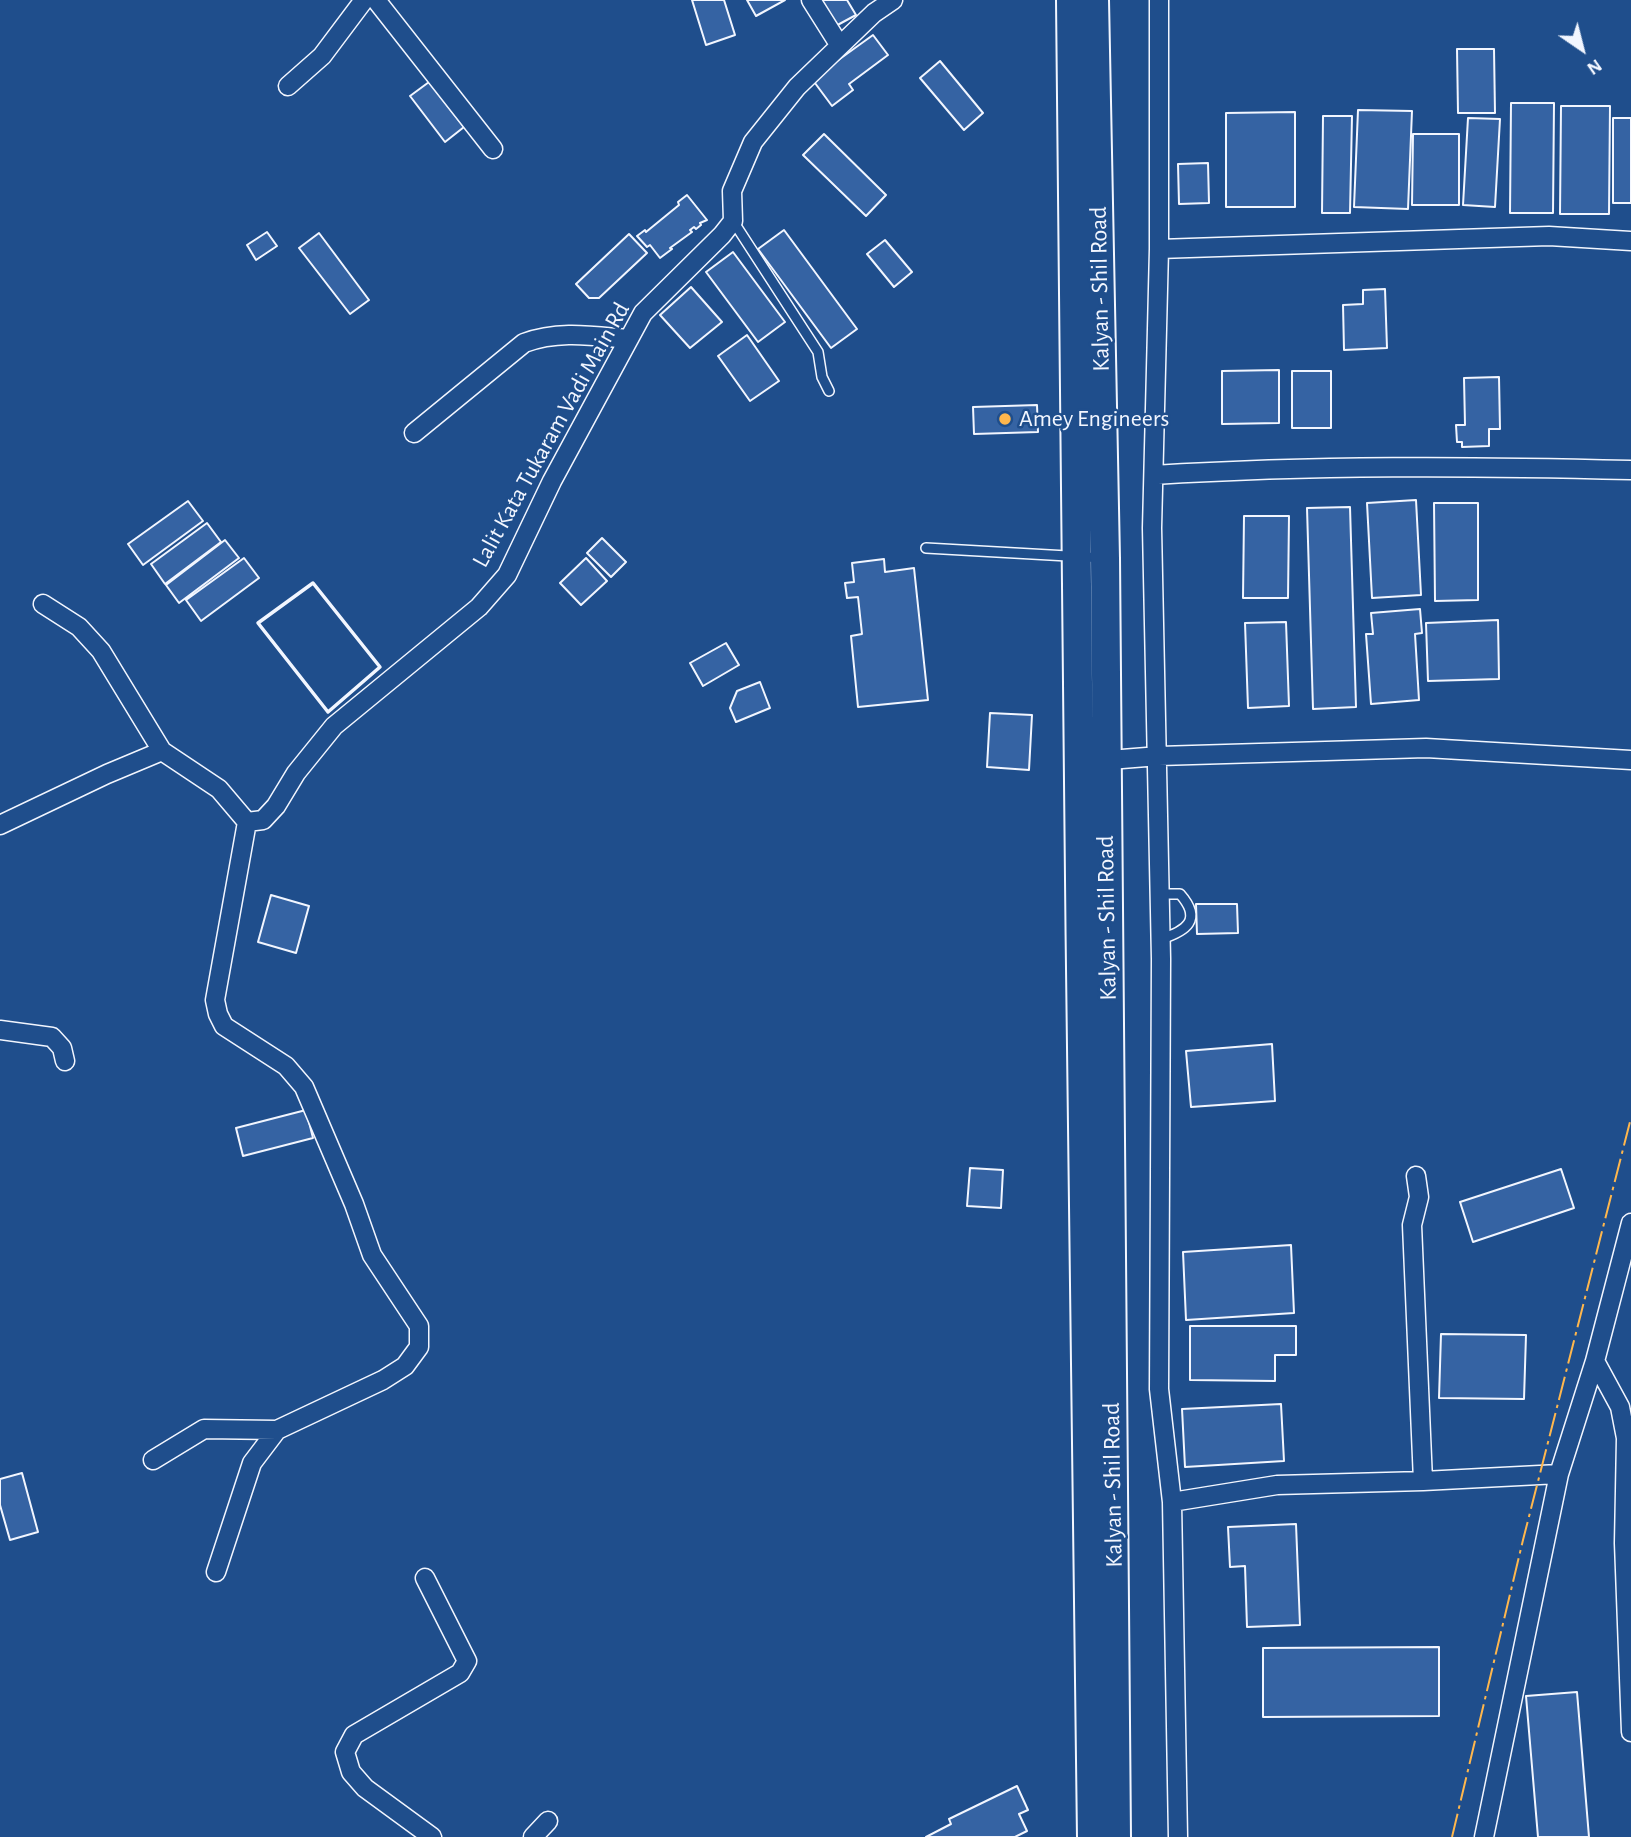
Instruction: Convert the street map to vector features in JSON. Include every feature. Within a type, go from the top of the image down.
[{"type":"main road","name":"Kalyan - Shil Road","points":[[1071,0],[1075,557],[1093,761],[1116,1837]]},
{"type":"main road","name":"Kalyan - Shil Road","points":[[1091,1837],[1093,761],[1105,558],[1094,0]]},
{"type":"street","points":[[288,86],[322,56],[364,0]]},
{"type":"street","points":[[376,0],[492,149]]},
{"type":"street","points":[[811,0],[840,46]]},
{"type":"street","points":[[733,221],[732,191],[753,142],[797,87],[874,13],[893,0]]},
{"type":"street","points":[[1159,0],[1153,528],[1161,939],[1160,1389],[1172,1502],[1178,1837]]},
{"type":"street","name":"Lalit Kata Tukaram Vadi Main Rd","points":[[247,822],[263,820],[276,806],[296,773],[334,726],[480,607],[507,575],[552,481],[643,313],[733,221]]},
{"type":"street","points":[[1158,249],[1549,236],[1631,241]]},
{"type":"street","points":[[414,433],[524,343],[561,334],[629,339]]},
{"type":"street","points":[[1154,475],[1253,469],[1441,467],[1631,470]]},
{"type":"street","points":[[43,604],[79,628],[101,651],[162,751],[219,789],[247,822],[215,1000],[218,1014],[224,1026],[286,1066],[304,1087],[354,1204],[372,1255],[419,1326],[419,1347],[405,1366],[383,1380],[277,1430],[204,1429],[153,1460]]},
{"type":"street","points":[[1093,761],[1159,756],[1426,748],[1631,761]]},
{"type":"street","points":[[0,825],[162,751]]},
{"type":"street","points":[[0,1030],[52,1037],[62,1048],[65,1061]]},
{"type":"street","points":[[1416,1176],[1419,1197],[1412,1225],[1423,1481]]},
{"type":"street","points":[[1484,1837],[1559,1474],[1595,1361],[1631,1223]]},
{"type":"street","points":[[1595,1361],[1620,1407],[1626,1438],[1624,1543],[1631,1732]]},
{"type":"street","points":[[216,1572],[252,1463],[277,1430]]},
{"type":"street","points":[[1172,1502],[1277,1485],[1559,1474]]},
{"type":"street","points":[[425,1577],[467,1661],[460,1672],[354,1735],[345,1752],[351,1772],[365,1788],[432,1837]]},
{"type":"street","points":[[533,1837],[548,1821]]},
{"type":"lane","points":[[733,221],[818,352],[822,377],[829,391]]},
{"type":"lane","points":[[926,548],[1105,558]]},
{"type":"lane","points":[[1160,894],[1180,894],[1191,913],[1189,924],[1183,931],[1161,939]]},
{"type":"building","points":[[692,0],[724,0],[735,35],[706,45]]},
{"type":"building","points":[[747,0],[785,0],[756,16]]},
{"type":"building","points":[[816,0],[847,0],[856,15],[832,28]]},
{"type":"building","points":[[873,35],[888,55],[849,84],[853,90],[832,106],[812,79]]},
{"type":"building","points":[[1457,49],[1494,49],[1495,113],[1458,113]]},
{"type":"building","points":[[940,61],[983,113],[964,130],[920,78]]},
{"type":"building","points":[[429,82],[464,127],[445,142],[410,96]]},
{"type":"building","points":[[1511,103],[1554,103],[1553,213],[1510,213]]},
{"type":"building","points":[[1561,106],[1610,106],[1609,214],[1560,214]]},
{"type":"building","points":[[1358,110],[1412,111],[1408,209],[1354,207]]},
{"type":"building","points":[[1295,112],[1295,207],[1226,207],[1226,113]]},
{"type":"building","points":[[1323,116],[1352,116],[1350,213],[1322,213]]},
{"type":"building","points":[[1468,118],[1500,119],[1495,207],[1463,205]]},
{"type":"building","points":[[1613,118],[1631,118],[1631,203],[1613,203]]},
{"type":"building","points":[[824,134],[886,195],[866,216],[803,155]]},
{"type":"building","points":[[1413,134],[1459,134],[1459,205],[1412,205]]},
{"type":"building","points":[[1208,163],[1209,203],[1179,204],[1178,164]]},
{"type":"building","points":[[687,195],[707,220],[700,223],[696,229],[694,227],[690,230],[692,232],[660,258],[650,245],[647,247],[637,236],[645,230],[646,232],[679,205],[678,202]]},
{"type":"building","points":[[784,230],[857,329],[831,348],[758,249]]},
{"type":"building","points":[[267,232],[277,246],[256,260],[247,245]]},
{"type":"building","points":[[319,233],[369,300],[350,314],[299,248]]},
{"type":"building","points":[[629,234],[647,253],[599,298],[589,298],[576,284]]},
{"type":"building","points":[[885,240],[912,272],[894,287],[867,254]]},
{"type":"building","points":[[733,252],[785,322],[758,342],[706,272]]},
{"type":"building","points":[[691,287],[722,322],[690,348],[660,315]]},
{"type":"building","points":[[1385,289],[1387,348],[1344,350],[1343,305],[1363,304],[1363,290]]},
{"type":"building","points":[[747,335],[779,381],[750,401],[718,356]]},
{"type":"building","points":[[1279,370],[1279,423],[1222,424],[1222,371]]},
{"type":"building","points":[[1292,371],[1331,371],[1331,428],[1292,428]]},
{"type":"building","points":[[1499,377],[1500,429],[1489,429],[1489,446],[1462,447],[1462,442],[1457,442],[1456,425],[1465,425],[1464,378]]},
{"type":"building","name":"Amey Engineers","points":[[1037,405],[1038,432],[974,434],[973,407]]},
{"type":"building","points":[[1416,500],[1421,595],[1372,598],[1367,503]]},
{"type":"building","points":[[188,501],[203,521],[143,565],[128,544]]},
{"type":"building","points":[[1434,503],[1478,503],[1478,600],[1435,601]]},
{"type":"building","points":[[1350,507],[1356,707],[1313,709],[1307,508]]},
{"type":"building","points":[[1244,516],[1289,516],[1288,598],[1243,598]]},
{"type":"building","points":[[207,523],[221,542],[165,584],[151,564]]},
{"type":"building","points":[[602,538],[626,562],[611,577],[587,553]]},
{"type":"building","points":[[225,540],[239,558],[179,603],[166,585]]},
{"type":"building","points":[[244,558],[259,578],[201,621],[186,600]]},
{"type":"building","points":[[586,558],[607,581],[581,605],[560,583]]},
{"type":"building","points":[[884,559],[885,572],[914,568],[928,700],[858,707],[851,636],[862,634],[858,597],[847,598],[845,583],[854,582],[852,563]]},
{"type":"building","points":[[1420,609],[1422,633],[1415,634],[1419,700],[1371,704],[1366,634],[1373,634],[1371,613]]},
{"type":"building","points":[[1498,620],[1499,679],[1428,681],[1426,623]]},
{"type":"building","points":[[1286,622],[1289,706],[1248,708],[1245,623]]},
{"type":"building","points":[[726,643],[739,665],[703,686],[690,663]]},
{"type":"building","points":[[760,682],[770,708],[736,722],[730,708],[737,691]]},
{"type":"building","points":[[990,713],[1032,715],[1029,770],[987,767]]},
{"type":"building","points":[[271,895],[309,906],[296,953],[258,942]]},
{"type":"building","points":[[1196,904],[1237,904],[1238,933],[1197,934]]},
{"type":"building","points":[[1272,1044],[1275,1101],[1191,1107],[1186,1051]]},
{"type":"building","points":[[306,1110],[313,1138],[243,1156],[236,1128]]},
{"type":"building","points":[[970,1168],[1003,1170],[1001,1208],[967,1206]]},
{"type":"building","points":[[1561,1169],[1574,1208],[1473,1242],[1460,1202]]},
{"type":"building","points":[[1291,1245],[1294,1313],[1186,1320],[1183,1252]]},
{"type":"building","points":[[1190,1326],[1296,1326],[1296,1355],[1275,1355],[1275,1381],[1190,1380]]},
{"type":"building","points":[[1441,1334],[1526,1335],[1524,1399],[1439,1398]]},
{"type":"building","points":[[1281,1404],[1284,1461],[1185,1467],[1182,1409]]},
{"type":"building","points":[[22,1473],[38,1532],[10,1540],[0,1505],[0,1479]]},
{"type":"building","points":[[1296,1524],[1300,1625],[1247,1627],[1245,1566],[1230,1567],[1228,1527]]},
{"type":"building","points":[[1439,1647],[1439,1716],[1263,1717],[1263,1648]]},
{"type":"building","points":[[1577,1692],[1589,1837],[1538,1837],[1526,1696]]},
{"type":"building","points":[[1017,1786],[1028,1810],[1019,1814],[1027,1831],[1015,1837],[926,1837],[951,1824],[949,1819]]},
{"type":"wall","points":[[313,583],[380,667],[328,712],[258,623],[313,583]]},
{"type":"power","points":[[1452,1837],[1523,1540],[1631,1118]]},
{"type":"place","name":"Amey Engineers","points":[[1005,419]]}]
